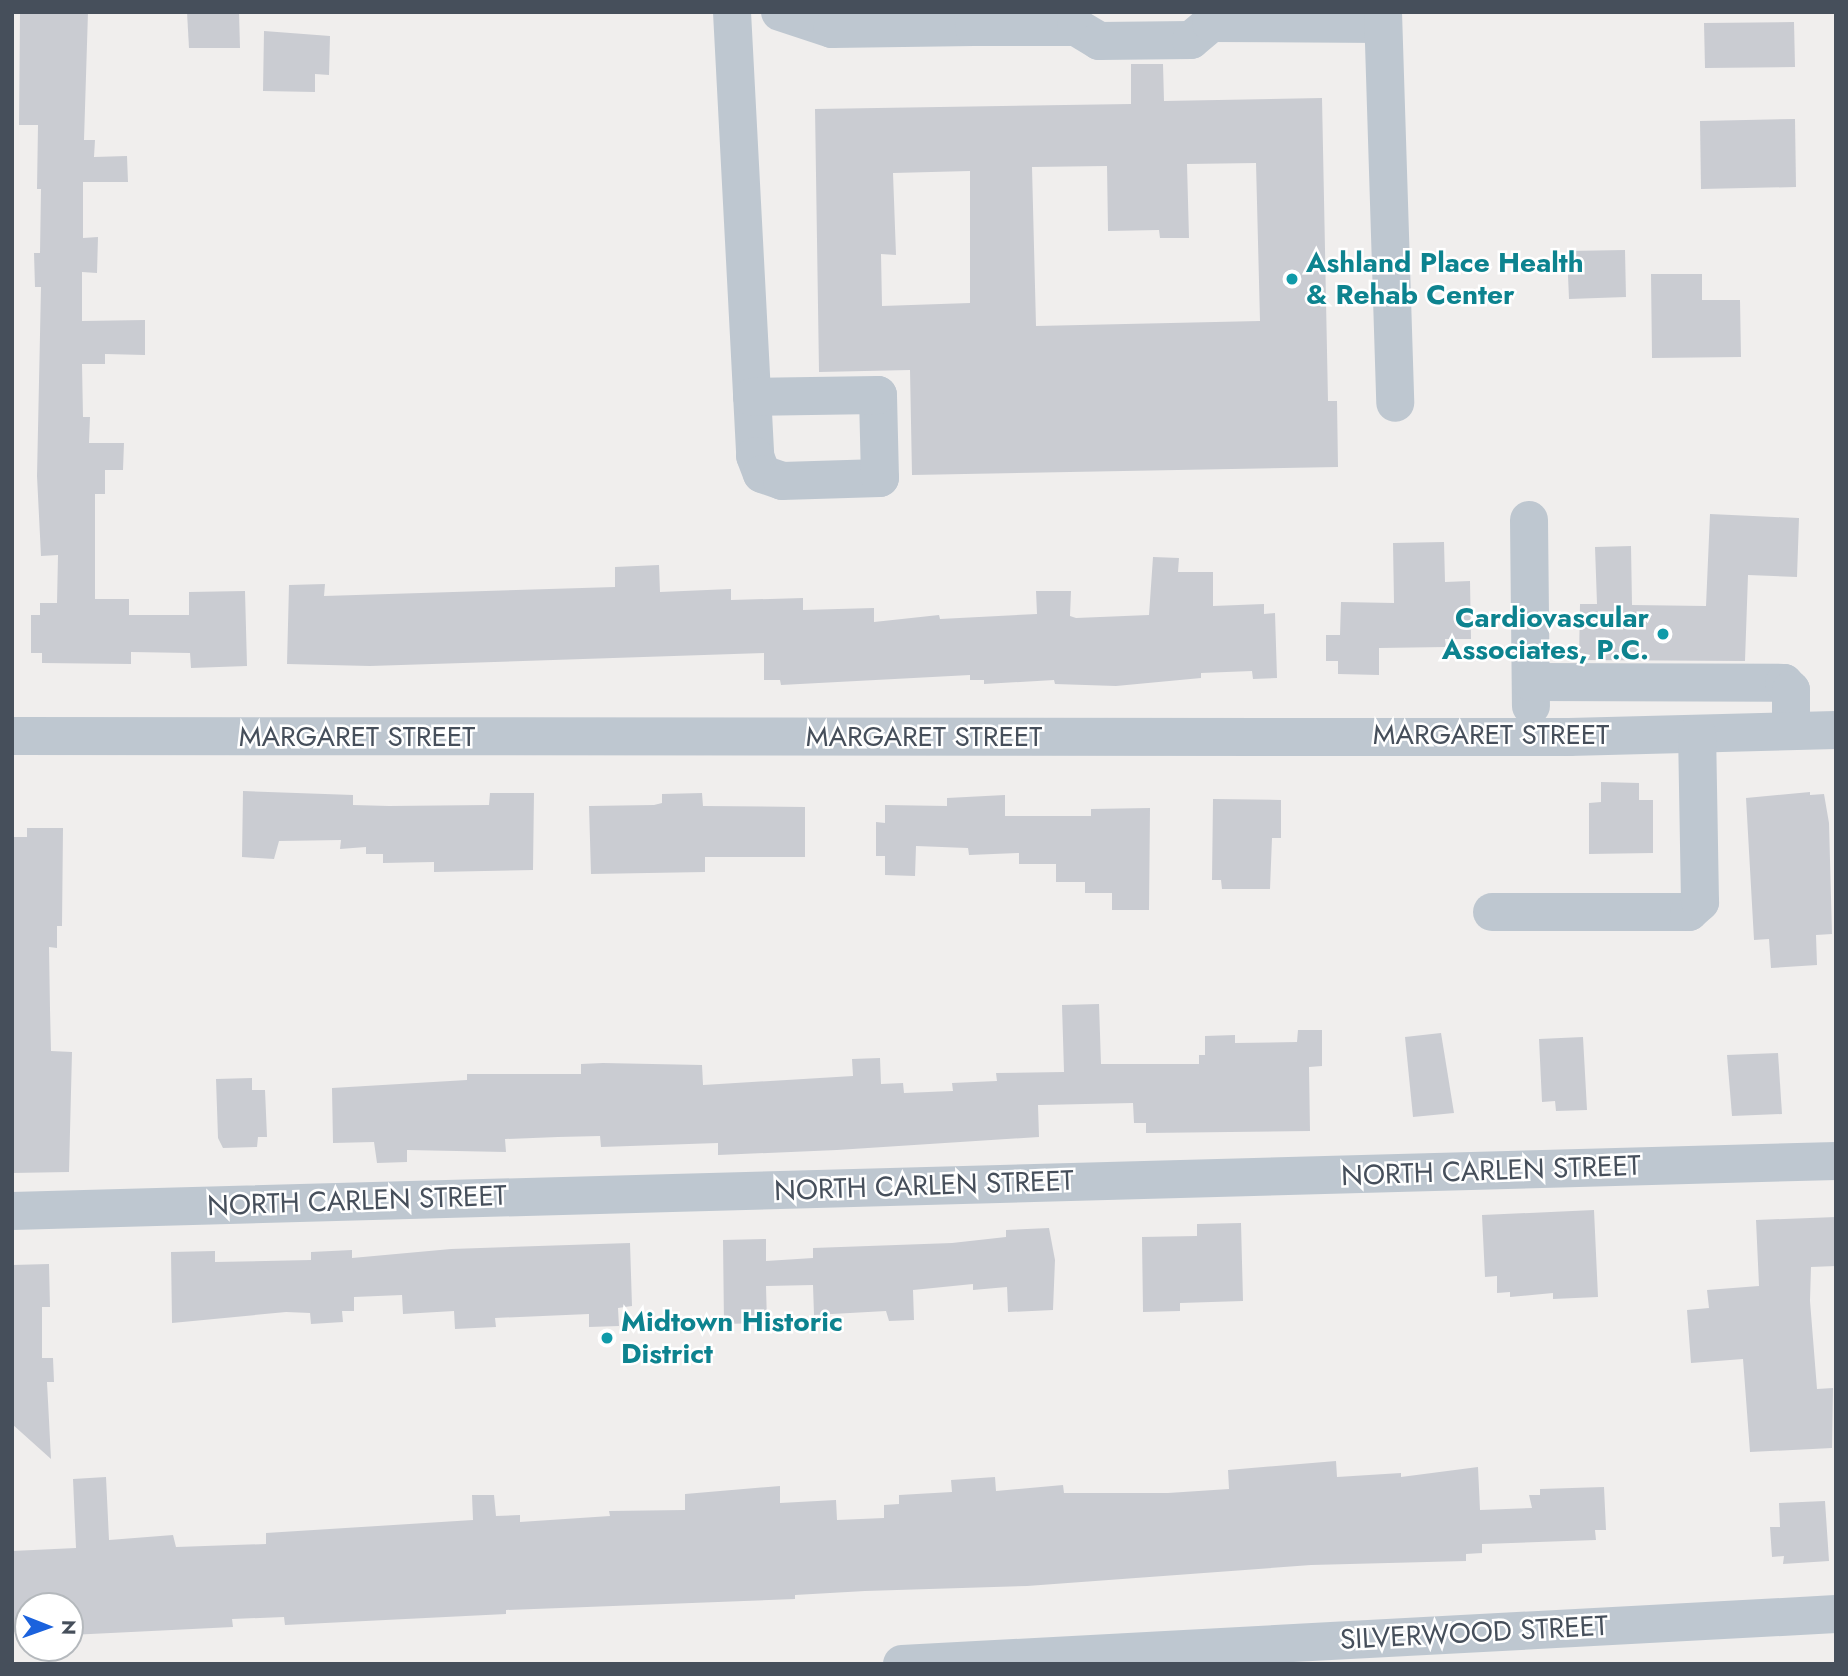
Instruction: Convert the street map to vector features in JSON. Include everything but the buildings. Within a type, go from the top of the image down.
[{"type":"street","points":[[732,12],[752,397]]},
{"type":"street","points":[[780,12],[832,29],[974,20],[1076,27],[1099,41],[1191,40],[1211,23],[1383,18],[1395,403]]},
{"type":"street","points":[[1529,520],[1532,736]]},
{"type":"street","points":[[1531,682],[1784,683],[1791,690],[1791,732]]},
{"type":"street","points":[[1492,912],[1689,912],[1700,902],[1679,734],[1661,683]]},
{"type":"street","name":"MARGARET STREET","points":[[12,736],[1532,736],[1836,730]]},
{"type":"street","name":"NORTH CARLEN STREET","points":[[12,1211],[1836,1161]]},
{"type":"street","name":"SILVERWOOD STREET","points":[[902,1664],[1836,1614]]},
{"type":"place","name":"Ashland Place Health & Rehab Center","points":[[1292,279]]},
{"type":"place","name":"Cardiovascular Associates, P.C.","points":[[1663,634]]},
{"type":"place","name":"Midtown Historic District","points":[[607,1338]]}]
